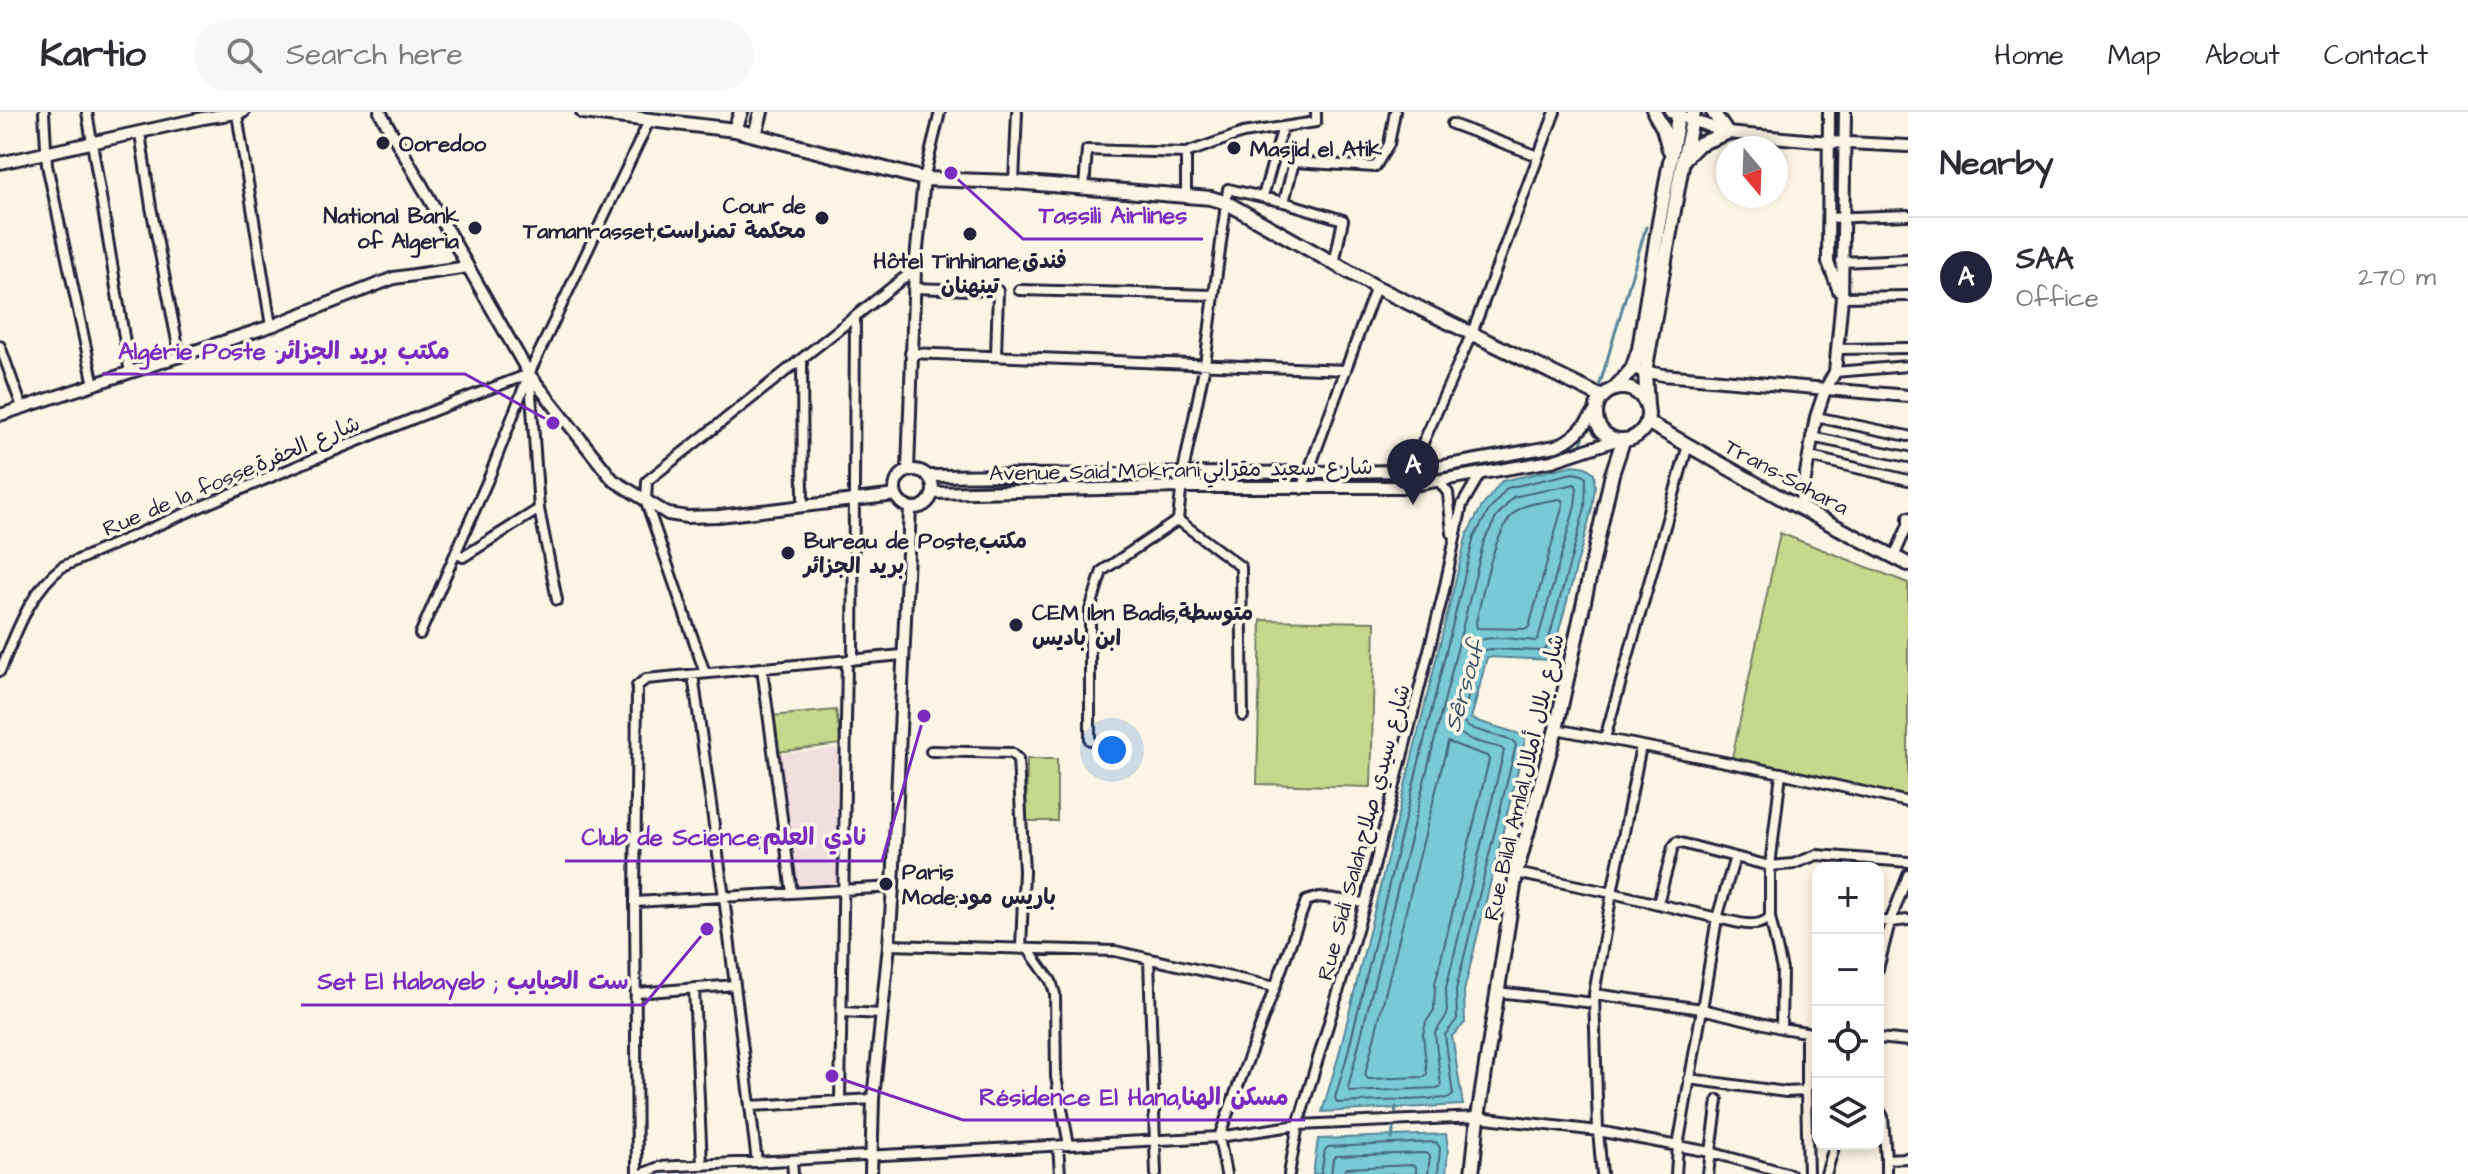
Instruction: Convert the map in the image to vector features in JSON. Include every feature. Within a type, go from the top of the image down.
[{"type":"main road","points":[[583,112],[735,130],[924,179],[1014,182],[1211,198],[1227,203],[1376,287],[1602,397]]},
{"type":"main road","points":[[735,130],[741,112]]},
{"type":"main road","points":[[755,135],[761,112]]},
{"type":"main road","points":[[1654,112],[1676,158]]},
{"type":"main road","points":[[1676,158],[1699,144],[1727,133],[1713,112]]},
{"type":"main road","points":[[1676,113],[1676,158],[1645,372],[1647,422],[1638,435],[1619,440],[1603,434],[1595,412],[1602,397],[1632,369],[1639,349],[1676,158],[1693,116]]},
{"type":"main road","points":[[1614,389],[1629,389],[1637,393],[1647,406]]},
{"type":"main road","name":"Trans-Sahara","points":[[1647,422],[1908,564]]},
{"type":"main road","name":"Rue Bilal Amlal,شارع بلال أملال","points":[[1472,1174],[1516,873],[1556,729],[1619,440]]},
{"type":"street","points":[[44,112],[45,155],[94,385]]},
{"type":"street","points":[[87,112],[130,373]]},
{"type":"street","points":[[380,112],[529,374],[613,480],[668,514],[687,517],[896,495]]},
{"type":"street","points":[[908,470],[921,471],[929,476],[934,487],[927,503],[916,508],[901,503],[896,495],[896,482],[908,470],[915,269],[924,179],[940,112]]},
{"type":"street","points":[[1014,182],[1017,112]]},
{"type":"street","points":[[1084,188],[1087,150],[1186,153],[1243,133],[1316,122],[1316,112]]},
{"type":"street","points":[[1284,202],[1294,162],[1375,167],[1389,144],[1395,112]]},
{"type":"street","points":[[1415,471],[1418,454],[1472,333],[1555,112]]},
{"type":"street","points":[[1829,112],[1828,262],[1842,297]]},
{"type":"street","points":[[1800,507],[1816,417],[1835,372],[1842,297],[1845,112]]},
{"type":"street","points":[[0,163],[140,133],[203,115],[240,113],[271,326]]},
{"type":"street","points":[[1676,113],[1693,116],[1727,133],[1908,146]]},
{"type":"street","points":[[420,634],[490,475],[529,374],[650,119]]},
{"type":"street","points":[[1452,124],[1538,156]]},
{"type":"street","points":[[1263,196],[1283,127]]},
{"type":"street","points":[[140,133],[180,357]]},
{"type":"street","points":[[1186,153],[1186,196]]},
{"type":"street","points":[[1178,520],[1183,472],[1205,364],[1228,189],[1343,220],[1334,264]]},
{"type":"street","points":[[1828,218],[1908,215]]},
{"type":"street","points":[[1841,262],[1908,259]]},
{"type":"street","points":[[0,415],[271,326],[394,278],[468,267]]},
{"type":"street","points":[[705,673],[646,502],[647,481],[915,269]]},
{"type":"street","points":[[1302,489],[1376,287]]},
{"type":"street","points":[[914,288],[998,291],[996,356]]},
{"type":"street","points":[[1019,290],[1214,295]]},
{"type":"street","points":[[1842,297],[1908,296]]},
{"type":"street","points":[[840,1101],[855,499],[855,317]]},
{"type":"street","points":[[0,346],[22,407]]},
{"type":"street","points":[[1837,349],[1908,348]]},
{"type":"street","points":[[910,353],[1346,370]]},
{"type":"street","points":[[802,359],[803,506]]},
{"type":"street","points":[[1835,372],[1908,366]]},
{"type":"street","points":[[1632,369],[1663,375],[1908,396]]},
{"type":"street","points":[[529,374],[539,509],[557,600]]},
{"type":"street","name":"Rue de la fosse;شارع الحفرة","points":[[0,671],[23,617],[43,585],[62,567],[223,495],[529,374]]},
{"type":"street","name":"Avenue Said Mokrani;شارع سعيد مقراني","points":[[929,476],[1415,471],[1556,446],[1569,441],[1595,412]]},
{"type":"street","points":[[1816,417],[1908,436]]},
{"type":"street","points":[[1811,437],[1908,457]]},
{"type":"street","name":"Avenue Said Mokrani;شارع سعيد مقراني","points":[[933,493],[1181,487],[1401,487],[1552,461],[1619,440]]},
{"type":"street","points":[[1605,738],[1688,445]]},
{"type":"street","points":[[1810,457],[1908,480]]},
{"type":"street","name":"Rue Sidi Salah;شارع سيدي صلاح","points":[[1289,1174],[1298,1125],[1365,903],[1411,726],[1462,505],[1480,474]]},
{"type":"street","name":"Rue Sidi Salah;شارع سيدي صلاح","points":[[1439,481],[1448,493],[1454,546]]},
{"type":"street","points":[[871,1174],[873,1099],[893,887],[910,508]]},
{"type":"street","points":[[456,552],[463,557],[539,509]]},
{"type":"street","points":[[1894,557],[1908,525],[1908,517]]},
{"type":"street","points":[[1178,520],[1241,567],[1243,716]]},
{"type":"street","points":[[1090,740],[1090,610],[1102,571],[1178,520]]},
{"type":"street","points":[[902,655],[646,679],[637,686],[635,902],[639,1174],[659,1167],[1154,1141],[1219,1137],[1298,1125],[1478,1117],[1598,1131],[1710,1152],[1769,1171],[1790,1174]]},
{"type":"street","points":[[762,668],[792,893]]},
{"type":"street","points":[[693,675],[757,1162]]},
{"type":"street","points":[[1556,729],[1781,773],[1908,802]]},
{"type":"street","points":[[1602,1174],[1594,998],[1641,746]]},
{"type":"street","points":[[931,751],[1011,753],[1018,759],[1025,949],[1051,981],[1055,994],[1056,1077],[1069,1145]]},
{"type":"street","points":[[1781,773],[1770,866],[1770,917],[1782,970],[1781,1028]]},
{"type":"street","points":[[1658,903],[1677,842],[1770,866],[1793,864],[1817,855],[1908,862]]},
{"type":"street","points":[[1676,1174],[1678,1146],[1717,918],[1735,857]]},
{"type":"street","points":[[1516,873],[1754,925],[1770,917]]},
{"type":"street","points":[[1884,946],[1908,875]]},
{"type":"street","points":[[635,902],[893,887]]},
{"type":"street","points":[[1226,1174],[1219,1137],[1306,901],[1319,897],[1365,903]]},
{"type":"street","points":[[1884,921],[1908,920]]},
{"type":"street","points":[[889,945],[1115,951],[1275,987]]},
{"type":"street","points":[[1149,959],[1156,1174]]},
{"type":"street","points":[[636,993],[735,985]]},
{"type":"street","points":[[694,988],[702,1165]]},
{"type":"street","points":[[1497,992],[1702,1009],[1812,1034]]},
{"type":"street","points":[[842,1012],[882,1014]]},
{"type":"street","points":[[1806,1033],[1808,1174]]},
{"type":"street","points":[[1884,1039],[1908,1041]]},
{"type":"street","points":[[1689,1079],[1786,1092],[1806,1091]]},
{"type":"street","points":[[751,1106],[873,1099]]},
{"type":"street","points":[[1708,1174],[1718,1100]]},
{"type":"street","points":[[1884,1131],[1886,1174]]},
{"type":"street","points":[[1058,1146],[1060,1174]]},
{"type":"street","points":[[1826,1174],[1833,1150]]},
{"type":"street","points":[[1886,1159],[1908,1158]]},
{"type":"street","points":[[792,1160],[793,1174]]},
{"type":"shaded area","points":[[843,748],[840,887],[796,889],[777,754]]},
{"type":"green space","points":[[1780,533],[1908,583],[1908,796],[1732,758]]},
{"type":"green space","points":[[1261,620],[1375,622],[1371,787],[1257,784]]},
{"type":"green space","points":[[836,710],[841,744],[777,752],[772,716]]},
{"type":"green space","points":[[1027,759],[1057,759],[1057,821],[1026,821]]},
{"type":"water","points":[[1574,465],[1586,467],[1594,473],[1595,487],[1592,509],[1551,660],[1487,657],[1471,719],[1526,736],[1464,991],[1465,1023],[1452,1036],[1463,1105],[1322,1112],[1467,534],[1481,508],[1502,481]]},
{"type":"water","points":[[1446,1134],[1446,1174],[1313,1174],[1318,1139]]},
{"type":"waterway","name":"Sêrsouf","points":[[1598,391],[1646,227]]},
{"type":"waterway","name":"Sêrsouf","points":[[1580,448],[1586,428]]},
{"type":"waterway","name":"Sêrsouf","points":[[1474,706],[1479,687]]},
{"type":"waterway","name":"Sêrsouf","points":[[1392,1139],[1396,1107]]},
{"type":"place","name":"Ooredoo","points":[[383,143]]},
{"type":"place","name":"Masjid el Atik","points":[[1234,148]]},
{"type":"place","name":"Tassili Airlines","points":[[951,173]]},
{"type":"place","name":"Cour de Tamanrasset;محكمة تمنراست","points":[[822,218]]},
{"type":"place","name":"National Bank of Algeria","points":[[475,228]]},
{"type":"place","name":"Hôtel Tinhinane;فندق تينهنان","points":[[970,234]]},
{"type":"place","name":"Algérie Poste ;مكتب بريد الجزائر","points":[[553,423]]},
{"type":"place","name":"SAA","points":[[1413,505]]},
{"type":"place","name":"Bureau de Poste;مكتب بريد الجزائر","points":[[788,553]]},
{"type":"place","name":"CEM Ibn Badis;متوسطة ابن باديس","points":[[1016,625]]},
{"type":"place","name":"Club de Science;نادي العلم","points":[[924,716]]},
{"type":"place","name":"Paris Mode;باريس مود","points":[[886,884]]},
{"type":"place","name":"Set El Habayeb ; ست الحبايب","points":[[707,929]]},
{"type":"place","name":"Résidence El Hana;مسكن الهنا","points":[[832,1076]]}]
